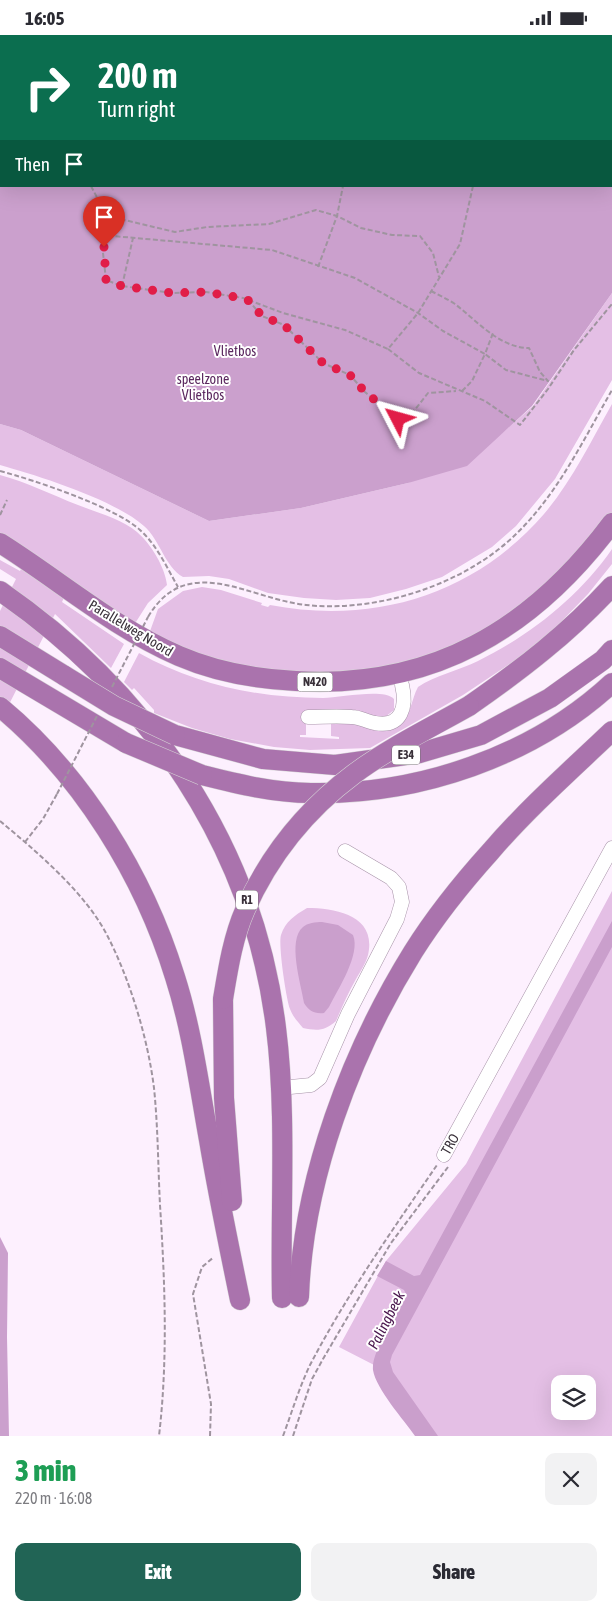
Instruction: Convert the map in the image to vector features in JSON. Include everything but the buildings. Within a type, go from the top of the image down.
[{"type":"highway","name":"Parallelweg Noord","points":[[0,543],[117,623],[180,657],[228,673],[268,680],[348,681],[413,670],[445,660],[484,641],[523,616],[558,587],[589,555],[612,523]]},
{"type":"highway","name":"Parallelweg Noord","points":[[0,554],[112,631],[144,650],[212,679],[284,693],[342,693],[402,685],[473,659],[508,639],[540,617],[568,592],[594,564],[612,539]]},
{"type":"highway","points":[[0,707],[54,759],[79,791],[133,877],[155,923],[175,976],[190,1031],[240,1300],[224,1098],[223,999],[230,961],[244,911],[272,860],[312,810],[355,774],[469,705],[525,667],[582,619],[612,586]]},
{"type":"highway","name":"R1","points":[[0,591],[62,638],[126,701],[182,773],[206,811],[243,889],[258,934],[276,1028],[291,1297],[311,1199],[330,1131],[362,1047],[413,952],[458,890],[492,849],[612,731]]},
{"type":"highway","name":"E34","points":[[0,636],[114,706],[175,735],[263,759],[335,765],[420,753],[481,735],[550,698],[603,660],[612,650]]},
{"type":"highway","name":"E34","points":[[0,668],[126,743],[202,775],[254,787],[311,793],[384,789],[437,778],[497,757],[549,731],[596,698],[612,683]]},
{"type":"lane","points":[[308,717],[354,717],[385,724],[397,718],[404,708],[405,699],[402,685]]},
{"type":"lane","name":"TRO","points":[[448,1159],[612,848]]},
{"type":"lane","points":[[280,1088],[311,1085],[320,1078],[348,1014],[397,919],[402,902],[399,887],[391,878],[345,851]]},
{"type":"path","points":[[92,187],[102,207],[116,218],[175,232],[207,227],[269,224],[316,210],[337,215],[361,228],[392,235],[420,236],[433,253],[439,277]]},
{"type":"path","points":[[318,267],[337,215],[343,187]]},
{"type":"path","points":[[388,349],[418,313],[460,243],[469,196],[473,187]]},
{"type":"path","points":[[102,207],[101,235],[106,280],[122,286],[172,293],[206,292],[247,299],[283,313],[345,330],[388,349],[419,373],[485,401],[520,425],[574,351],[612,304]]},
{"type":"path","points":[[101,235],[272,250],[355,278],[418,313],[444,331],[485,354],[506,371],[548,381],[540,371],[529,348],[515,348],[477,324],[454,304],[431,291]]},
{"type":"path","points":[[122,286],[133,238]]},
{"type":"path","points":[[247,299],[262,316],[284,325],[323,363],[350,375],[365,392],[398,419],[410,416],[428,393],[460,391],[472,381],[485,354],[492,333]]},
{"type":"path","points":[[148,617],[164,595],[178,587],[197,583],[216,582],[261,596],[306,605],[362,604],[417,591],[464,572],[498,550],[529,522],[559,482],[612,389]]},
{"type":"path","points":[[0,471],[57,490],[131,523],[149,538],[178,587]]},
{"type":"path","points":[[0,515],[7,501]]},
{"type":"path","points":[[25,842],[43,819],[57,794]]},
{"type":"path","points":[[0,821],[25,842],[81,898],[107,935],[136,1005],[154,1087],[165,1275],[165,1388],[159,1436]]},
{"type":"path","points":[[292,1436],[312,1379],[391,1243],[448,1159]]},
{"type":"path","name":"TRO","points":[[283,1436],[296,1398],[311,1364],[378,1251],[448,1159]]},
{"type":"path","points":[[210,1436],[211,1404],[193,1293],[202,1267],[216,1256]]},
{"type":"shaded area","points":[[612,293],[612,380],[555,479],[516,526],[492,547],[442,577],[406,589],[370,598],[336,600],[268,593],[229,579],[209,576],[183,577],[172,567],[150,532],[131,516],[76,490],[0,465],[0,424],[21,430],[209,521],[301,508],[408,483],[501,434],[533,406]]},
{"type":"shaded area","points":[[612,404],[612,513],[543,594],[442,654],[339,677],[230,667],[149,634],[158,609],[183,591],[202,587],[221,590],[262,603],[261,605],[268,607],[270,605],[308,610],[346,611],[384,606],[419,597],[454,584],[486,565],[516,542],[544,514],[572,474]]},
{"type":"shaded area","points":[[0,475],[30,485],[131,527],[152,549],[166,578],[167,585],[148,603],[134,625],[70,584],[62,602],[124,644],[111,668],[55,614],[0,722],[0,611],[16,579],[0,569],[0,560],[20,571],[28,555],[0,537]]},
{"type":"shaded area","points":[[612,549],[612,564],[588,594],[552,631],[526,653],[463,695],[370,748],[310,750],[274,747],[230,739],[192,728],[154,713],[154,710],[134,688],[132,690],[124,682],[139,653],[183,674],[252,692],[323,698],[381,694],[394,699],[394,710],[385,717],[306,712],[306,735],[300,735],[300,737],[339,739],[339,737],[331,736],[331,722],[400,724],[409,711],[418,687],[478,661],[516,640],[569,599],[599,567]]},
{"type":"shaded area","points":[[612,891],[612,1436],[427,1436],[376,1366],[339,1347],[386,1261],[466,1164]]},
{"type":"shaded area","points":[[307,908],[330,910],[352,917],[361,923],[366,931],[369,942],[366,961],[350,989],[336,1021],[328,1027],[313,1030],[303,1028],[290,1009],[286,994],[280,940],[285,926],[298,913]]},
{"type":"shaded area","points":[[612,921],[612,947],[392,1355],[390,1362],[393,1372],[438,1436],[415,1436],[379,1386],[373,1370],[376,1353],[407,1296],[404,1290],[377,1276],[386,1261],[414,1276],[420,1275]]},
{"type":"shaded area","points":[[322,922],[338,925],[353,935],[355,943],[354,952],[343,981],[329,1007],[324,1013],[317,1013],[308,1008],[304,1003],[295,952],[298,933],[303,927]]},
{"type":"green space","name":"Vlietbos","points":[[0,187],[612,187],[612,293],[532,406],[467,466],[408,483],[301,508],[209,521],[21,430],[0,424]]},
{"type":"green space","points":[[0,1237],[8,1253],[9,1436],[0,1436]]},
{"type":"route","points":[[104,247],[106,280],[137,289],[172,293],[206,292],[247,299],[262,316],[284,325],[307,350],[323,363],[350,375],[365,392],[398,419]]},
{"type":"park label","name":"speelzone Vlietbos","points":[[203,387]]},
{"type":"water label","name":"Palingbeek","points":[[386,1320]]}]
